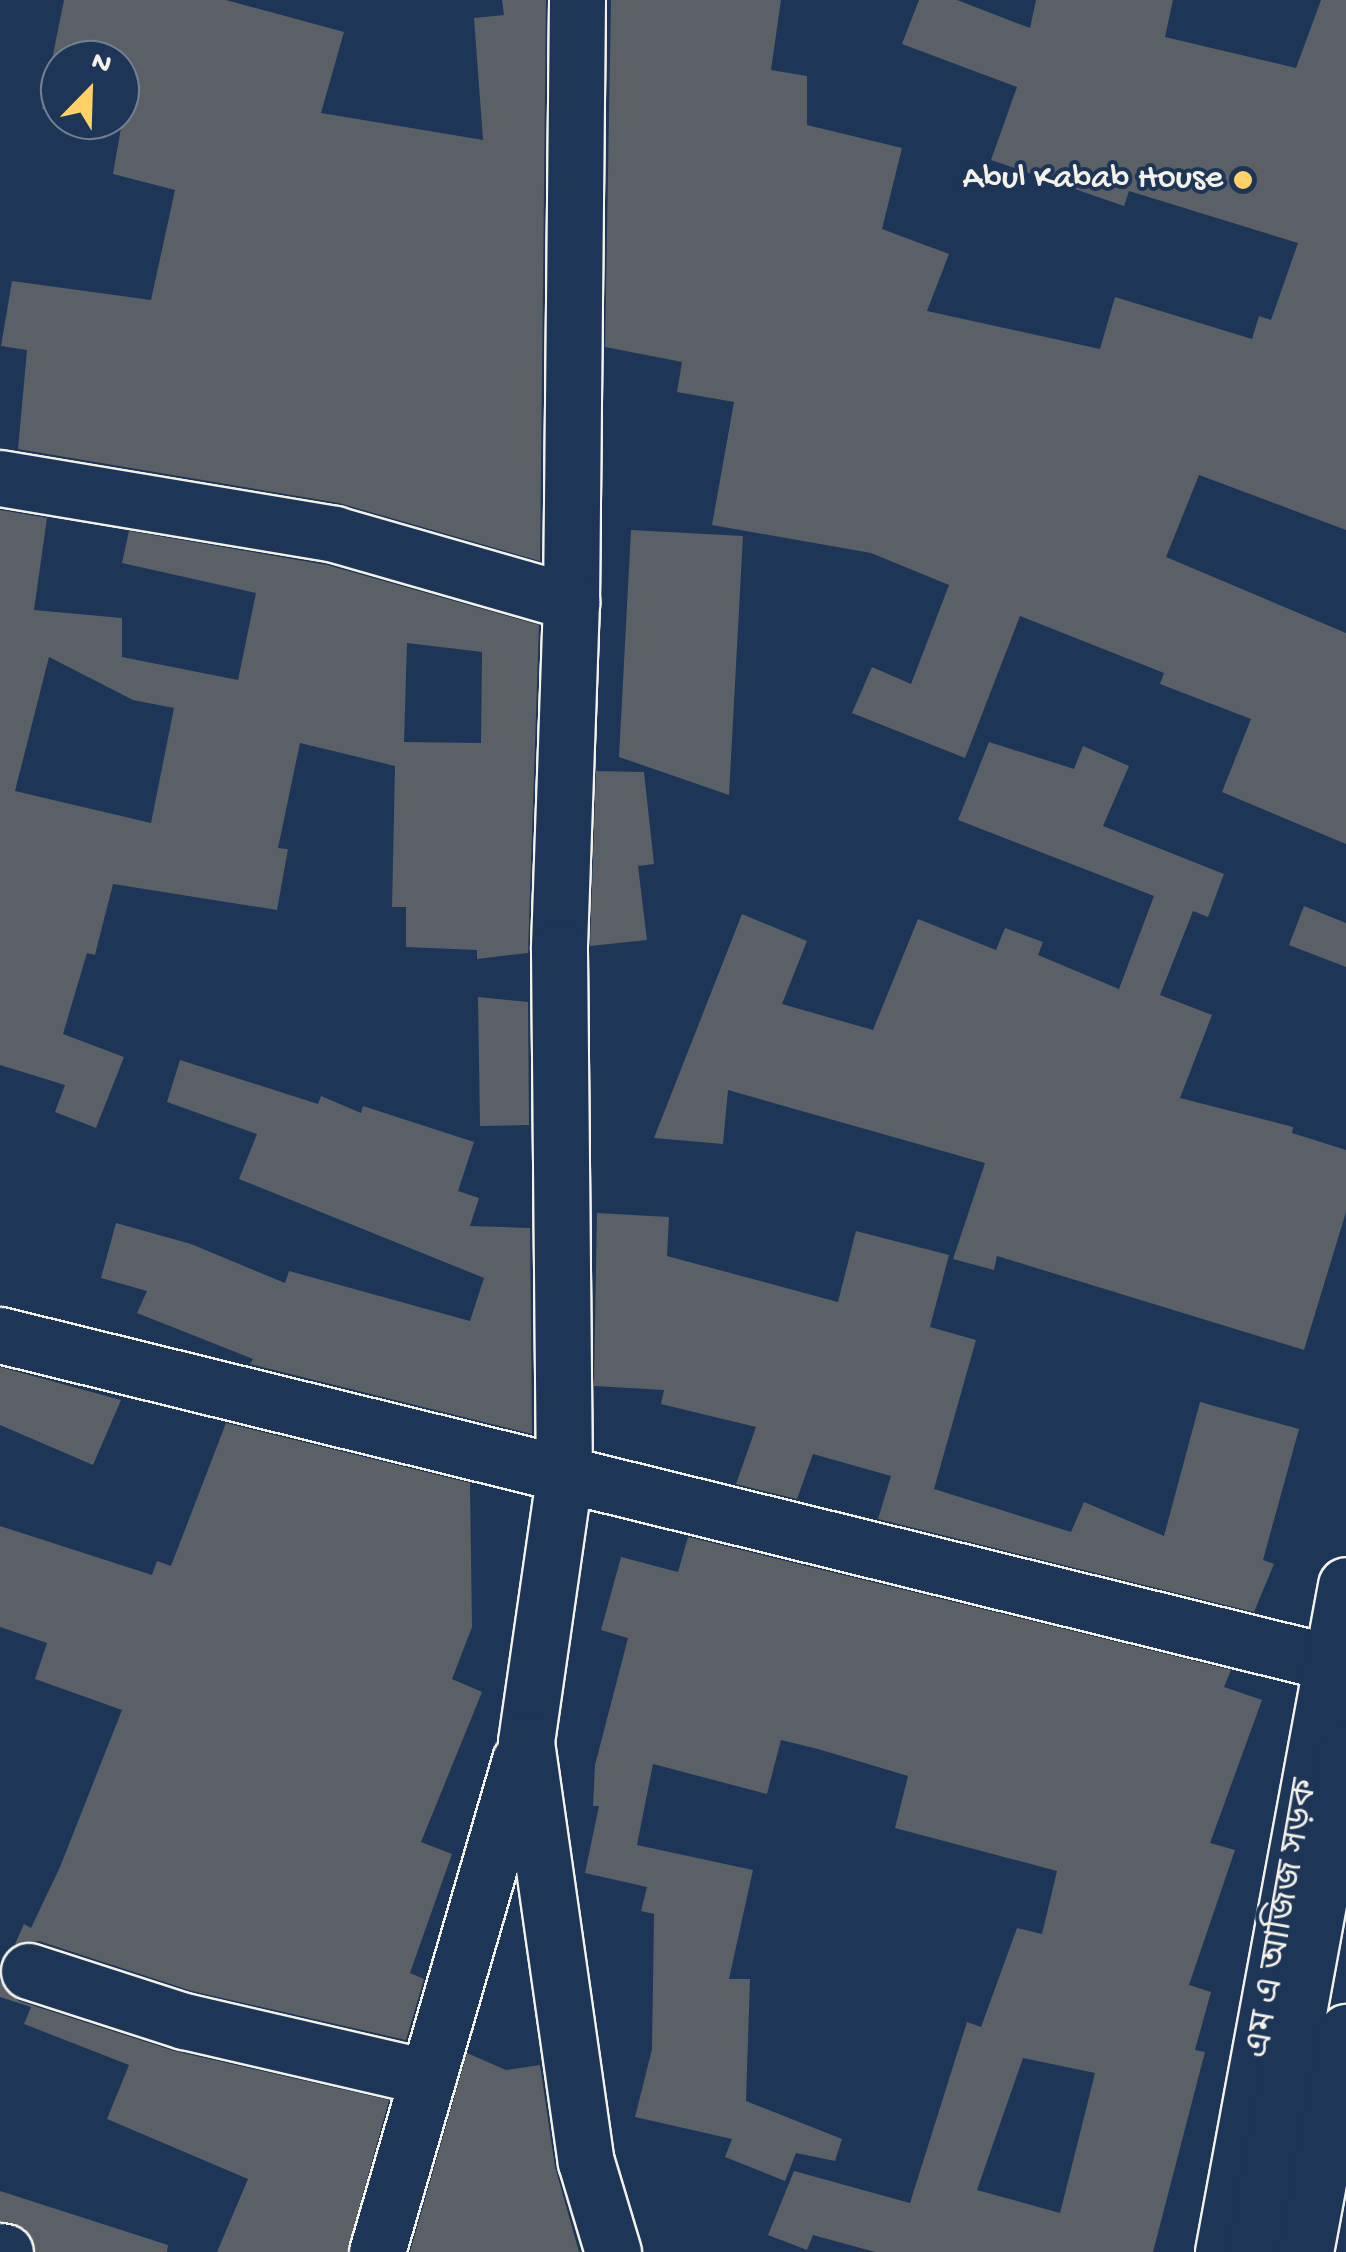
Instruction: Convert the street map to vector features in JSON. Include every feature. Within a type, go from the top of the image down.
[{"type":"main road","points":[[378,2252],[526,1742],[564,1478],[558,950],[572,602],[577,0]]},
{"type":"main road","points":[[0,478],[334,534],[572,602]]},
{"type":"main road","points":[[0,1335],[564,1478],[1332,1663]]},
{"type":"main road","name":"এম এ আজিজ সড়ক","points":[[1223,2252],[1346,1585]]},
{"type":"main road","points":[[526,1742],[586,2162],[613,2252]]},
{"type":"main road","points":[[1254,2252],[1346,1752]]},
{"type":"main road","points":[[29,1971],[184,2020],[427,2077]]},
{"type":"main road","points":[[1305,2252],[1346,2032]]},
{"type":"building","points":[[64,0],[226,0],[344,32],[321,113],[483,140],[474,18],[504,15],[502,0],[546,0],[540,561],[339,503],[18,449],[27,350],[1,346],[12,281],[151,300],[175,190],[113,174],[119,140],[140,140],[140,40],[56,40]]},
{"type":"building","points":[[611,0],[781,0],[771,70],[807,76],[807,125],[902,148],[882,229],[949,254],[927,311],[1100,349],[1115,297],[1252,339],[1259,316],[1271,320],[1298,243],[1129,191],[1124,206],[991,160],[1017,87],[902,44],[919,0],[957,0],[1030,28],[1036,0],[1173,0],[1165,37],[1296,68],[1321,0],[1346,0],[1346,530],[1199,475],[1166,557],[1346,633],[1346,844],[1222,792],[1251,719],[1160,684],[1164,673],[1020,616],[965,758],[852,713],[872,667],[911,684],[949,585],[871,553],[712,525],[734,402],[677,392],[682,362],[605,347]]},
{"type":"building","points":[[0,510],[47,518],[34,610],[122,618],[122,657],[238,680],[256,593],[122,563],[129,531],[327,565],[539,625],[528,953],[477,959],[477,950],[406,947],[406,907],[392,907],[395,766],[300,743],[278,848],[288,849],[277,910],[113,884],[95,955],[87,953],[63,1034],[124,1057],[96,1128],[55,1112],[65,1085],[0,1065]],"holes":[[[407,643],[482,652],[481,743],[404,742]],[[49,657],[133,700],[174,708],[151,823],[15,791]]]},
{"type":"building","points":[[631,530],[743,536],[729,795],[619,757]]},
{"type":"building","points":[[989,742],[1074,769],[1083,746],[1129,766],[1103,826],[1224,874],[1208,917],[1193,911],[1160,995],[1212,1015],[1180,1098],[1293,1127],[1292,1133],[1346,1150],[1346,1212],[1304,1350],[997,1256],[994,1270],[953,1259],[985,1163],[728,1090],[723,1144],[654,1138],[742,914],[807,941],[782,1004],[873,1030],[918,919],[996,950],[1005,928],[1043,942],[1038,955],[1119,989],[1154,896],[958,820]]},
{"type":"building","points":[[596,771],[644,772],[654,864],[638,866],[647,940],[590,946]]},
{"type":"building","points":[[1304,906],[1346,923],[1346,967],[1289,945]]},
{"type":"building","points":[[478,997],[528,1002],[529,1125],[480,1126]]},
{"type":"building","points":[[180,1060],[318,1104],[321,1096],[361,1113],[363,1106],[474,1142],[458,1191],[479,1198],[470,1226],[530,1228],[532,1434],[250,1364],[253,1359],[137,1313],[147,1291],[101,1278],[116,1223],[191,1244],[285,1283],[289,1271],[470,1321],[484,1278],[239,1179],[257,1134],[167,1102]]},
{"type":"building","points":[[597,1213],[669,1217],[667,1256],[838,1302],[856,1231],[949,1255],[930,1327],[976,1340],[934,1489],[1071,1532],[1084,1502],[1164,1536],[1200,1402],[1299,1429],[1263,1560],[1274,1564],[1254,1612],[878,1519],[891,1476],[813,1454],[797,1499],[736,1484],[756,1427],[661,1404],[664,1390],[594,1386]]},
{"type":"building","points":[[0,1367],[121,1400],[93,1465],[0,1425]]},
{"type":"building","points":[[226,1423],[470,1483],[472,1627],[452,1679],[482,1692],[421,1842],[452,1854],[410,1973],[424,1979],[406,2040],[192,1991],[39,1941],[15,1944],[24,1924],[31,1928],[60,1867],[122,1710],[35,1679],[47,1643],[0,1627],[0,1526],[152,1575],[157,1561],[171,1566]]},
{"type":"building","points":[[688,1537],[1231,1670],[1224,1687],[1262,1700],[1210,1843],[1235,1850],[1189,1985],[1211,1992],[1195,2050],[1205,2052],[1153,2252],[875,2252],[813,2235],[807,2250],[768,2235],[794,2171],[910,2203],[967,2022],[981,2027],[1017,1928],[1042,1934],[1057,1871],[895,1828],[908,1776],[818,1749],[781,1740],[767,1794],[653,1764],[637,1845],[753,1870],[729,1979],[750,1979],[746,2101],[842,2139],[835,2161],[796,2153],[785,2181],[725,2157],[732,2139],[635,2117],[652,2049],[654,1914],[641,1911],[647,1887],[585,1873],[599,1806],[593,1806],[595,1765],[628,1638],[601,1630],[621,1557],[678,1572]],"holes":[[[1023,2058],[1095,2073],[1060,2213],[977,2190]]]},
{"type":"building","points":[[0,1981],[19,2001],[174,2051],[389,2100],[347,2252],[217,2252],[248,2179],[107,2119],[129,2065],[24,2024],[31,2007],[0,1997]]},
{"type":"building","points":[[467,2053],[506,2070],[540,2065],[555,2167],[579,2252],[410,2252]]},
{"type":"building","points":[[0,2191],[168,2245],[167,2252],[35,2252],[25,2228],[0,2221]]},
{"type":"place","name":"Abul Kabab House","points":[[1243,180]]}]
